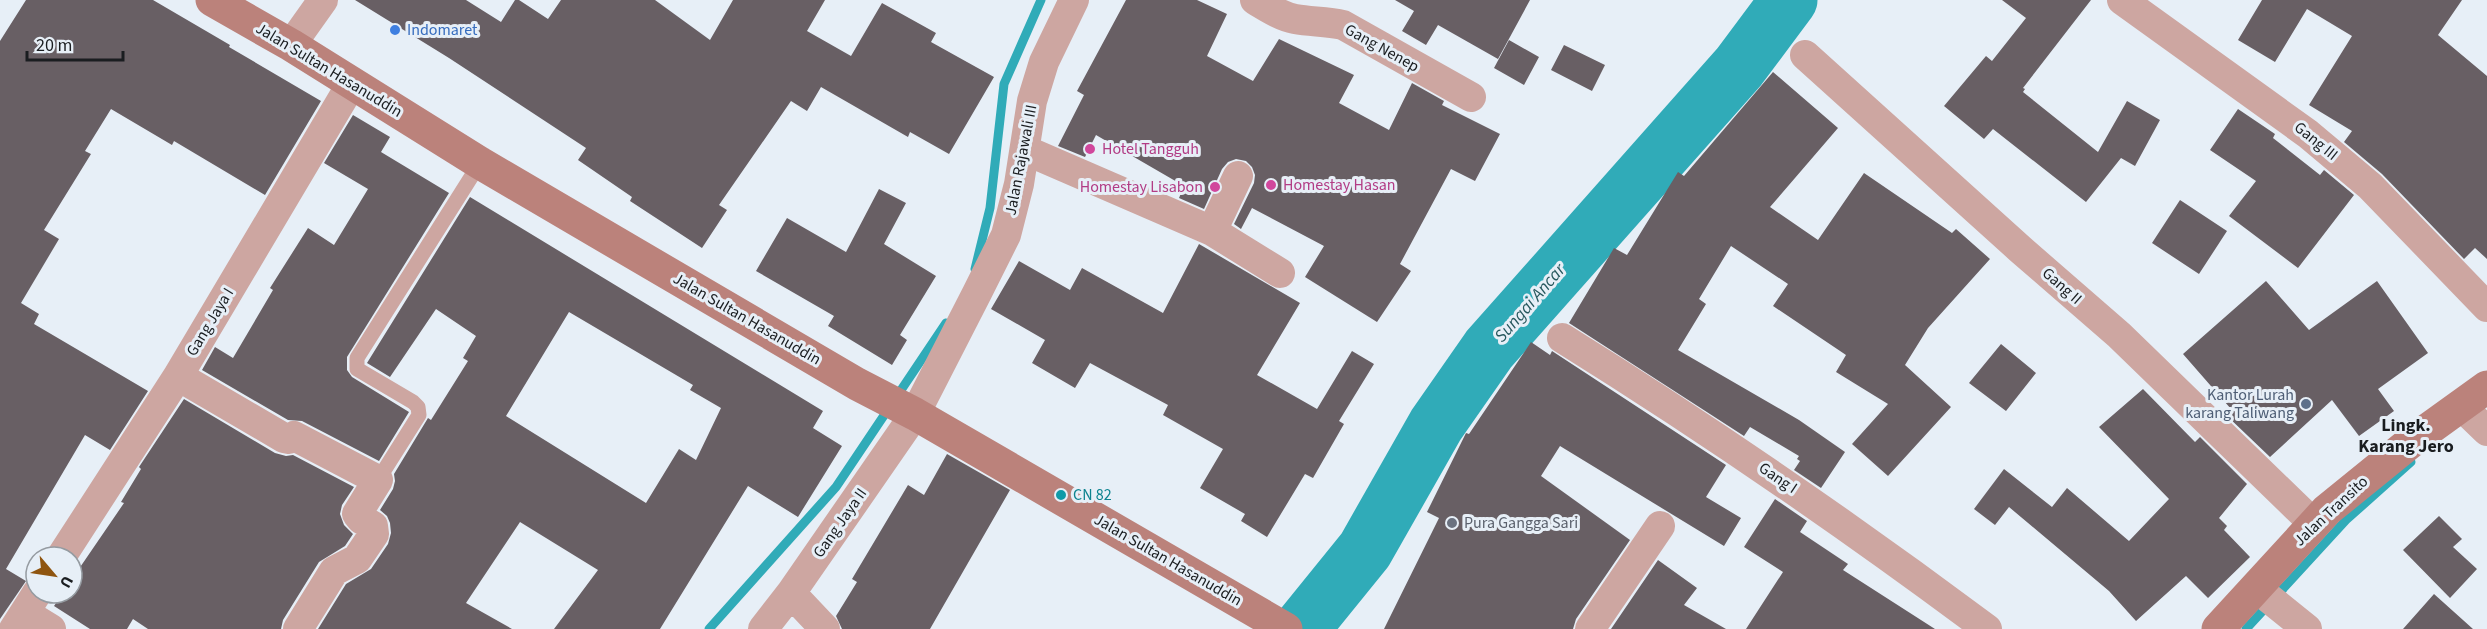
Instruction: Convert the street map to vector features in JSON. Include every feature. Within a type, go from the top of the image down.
[{"type":"main road","name":"Jalan Sultan Hasanuddin","points":[[212,0],[291,45],[480,163],[857,384],[1286,629]]},
{"type":"main road","name":"Jalan Transito","points":[[2218,629],[2259,590],[2313,523],[2369,475],[2477,412]]},
{"type":"street","points":[[291,45],[323,0]]},
{"type":"street","name":"Jalan Rajawali III","points":[[908,412],[1006,235],[1025,150],[1032,100],[1041,72],[1074,0]]},
{"type":"street","name":"Gang Nenep","points":[[1255,0],[1296,20],[1326,21],[1343,25],[1471,97]]},
{"type":"street","name":"Gang III","points":[[2122,0],[2308,134],[2370,186],[2487,308]]},
{"type":"street","name":"Gang II","points":[[1805,55],[2119,335],[2313,523]]},
{"type":"street","name":"Gang Jaya I","points":[[69,545],[178,376],[352,83]]},
{"type":"street","points":[[1025,150],[1212,231],[1281,273]]},
{"type":"street","points":[[1212,231],[1238,176]]},
{"type":"street","name":"Gang I","points":[[1562,339],[1681,413],[1786,483],[1890,556],[1987,629]]},
{"type":"street","points":[[178,376],[284,438],[289,439],[294,436],[378,480],[357,514],[373,526],[374,534],[357,559],[334,571],[298,629]]},
{"type":"street","name":"Gang Jaya II","points":[[763,629],[791,593],[908,412]]},
{"type":"street","points":[[1590,629],[1660,526]]},
{"type":"street","points":[[2259,590],[2296,621]]},
{"type":"street","points":[[791,593],[825,629]]},
{"type":"street","points":[[25,612],[51,629]]},
{"type":"lane","points":[[378,480],[419,415],[419,410],[414,402],[357,369],[357,358],[480,163]]},
{"type":"building","points":[[26,0],[153,0],[321,101],[265,195],[174,141],[172,145],[111,109],[85,151],[91,154],[44,230],[59,239],[21,303],[39,314],[34,324],[148,391],[110,450],[85,435],[6,569],[24,580],[24,584],[0,619],[0,41]]},
{"type":"building","points":[[355,0],[466,0],[501,22],[515,0],[519,0],[548,19],[561,0],[655,0],[710,40],[733,0],[825,0],[807,31],[851,56],[882,3],[936,33],[931,42],[994,77],[949,154],[910,132],[908,137],[821,87],[807,111],[791,101],[719,205],[727,210],[702,248],[630,201],[632,197],[578,160],[586,148],[449,58]]},
{"type":"building","points":[[1126,0],[1197,0],[1227,14],[1207,56],[1253,81],[1279,39],[1354,75],[1339,103],[1389,130],[1412,83],[1444,101],[1442,105],[1500,134],[1475,181],[1451,169],[1400,264],[1411,271],[1377,322],[1305,277],[1324,246],[1252,208],[1241,229],[1234,224],[1254,183],[1255,175],[1252,167],[1246,161],[1236,159],[1228,162],[1222,169],[1204,209],[1179,198],[1184,186],[1096,135],[1085,157],[1058,146],[1084,95],[1077,91]]},
{"type":"building","points":[[1395,0],[1530,0],[1498,59],[1438,25],[1426,45],[1402,31],[1414,11]]},
{"type":"building","points":[[2002,0],[2091,0],[2023,88],[2025,89],[2023,92],[2098,152],[2127,101],[2160,120],[2135,166],[2121,158],[2086,202],[1993,129],[1984,139],[1944,106],[1986,56],[1992,61],[2026,18]]},
{"type":"building","points":[[2262,0],[2462,0],[2438,35],[2487,76],[2487,259],[2475,248],[2464,259],[2382,174],[2344,142],[2352,131],[2309,105],[2352,36],[2307,9],[2275,62],[2238,40]]},
{"type":"building","points":[[1509,40],[1539,57],[1524,85],[1494,68]]},
{"type":"building","points":[[1564,45],[1605,65],[1592,91],[1551,70]]},
{"type":"building","points":[[1773,72],[1838,128],[1770,207],[1818,240],[1864,173],[1952,233],[1956,229],[1990,259],[1928,328],[1905,365],[1951,407],[1888,476],[1852,444],[1888,404],[1836,372],[1846,355],[1773,306],[1788,284],[1731,246],[1699,299],[1706,304],[1678,350],[1799,420],[1845,452],[1821,488],[1794,470],[1800,461],[1797,459],[1799,456],[1750,427],[1744,436],[1569,323],[1614,248],[1627,255],[1678,172],[1684,176]]},
{"type":"building","points":[[2238,109],[2275,134],[2273,138],[2320,175],[2324,170],[2354,195],[2298,268],[2229,216],[2256,181],[2210,150]]},
{"type":"building","points":[[353,115],[390,137],[381,152],[449,193],[347,357],[347,370],[352,377],[409,412],[379,461],[302,421],[288,420],[202,370],[215,347],[233,358],[273,290],[270,288],[308,228],[334,245],[368,189],[324,163]]},
{"type":"building","points":[[879,189],[906,203],[884,244],[936,276],[900,335],[907,340],[892,365],[828,326],[834,316],[756,271],[787,218],[846,252]]},
{"type":"building","points":[[470,197],[823,411],[813,428],[842,446],[798,517],[748,486],[660,629],[554,629],[598,570],[520,522],[466,603],[512,629],[318,629],[346,584],[371,569],[388,544],[391,533],[390,523],[387,516],[380,510],[393,489],[394,474],[428,418],[431,420],[468,361],[463,358],[476,336],[436,309],[390,377],[367,363]],"holes":[[[569,312],[693,385],[690,390],[721,408],[696,460],[679,449],[646,503],[506,416]]]},
{"type":"building","points":[[2180,200],[2227,231],[2199,274],[2152,243]]},
{"type":"building","points":[[1199,244],[1300,303],[1257,375],[1317,409],[1352,351],[1374,364],[1339,421],[1344,424],[1313,478],[1305,474],[1267,537],[1241,521],[1245,514],[1200,488],[1223,449],[1163,415],[1168,405],[1090,363],[1075,388],[1032,363],[1045,340],[991,309],[1019,261],[1070,290],[1082,268],[1163,313]]},
{"type":"building","points":[[2266,281],[2309,330],[2377,281],[2428,353],[2378,389],[2394,411],[2359,436],[2332,400],[2270,457],[2225,414],[2231,409],[2183,354]]},
{"type":"building","points":[[1531,342],[1550,355],[1552,351],[1726,465],[1706,497],[1741,518],[1724,546],[1560,446],[1541,476],[1630,540],[1576,619],[1573,629],[1384,629],[1439,518],[1427,512],[1466,433],[1469,434]]},
{"type":"building","points":[[2001,344],[2036,373],[2006,411],[1969,383]]},
{"type":"building","points":[[2143,389],[2195,442],[2200,437],[2247,484],[2219,518],[2227,526],[2224,530],[2250,557],[2208,598],[2186,576],[2136,621],[2109,591],[2009,507],[1995,525],[1974,509],[2004,469],[2052,507],[2067,488],[2129,541],[2169,499],[2099,427]]},
{"type":"building","points":[[184,399],[275,453],[293,455],[354,487],[342,505],[340,514],[344,525],[353,534],[345,546],[319,562],[283,620],[281,629],[148,629],[133,619],[127,629],[90,629],[54,606],[84,605],[84,561],[124,503],[121,502],[141,469],[139,467]]},
{"type":"building","points":[[947,454],[1010,490],[930,629],[842,629],[836,616],[857,582],[852,579],[908,485],[924,495]]},
{"type":"building","points":[[1775,499],[1807,521],[1800,532],[1848,564],[1843,570],[1935,629],[1746,629],[1783,572],[1744,547]]},
{"type":"building","points":[[2439,516],[2462,539],[2453,547],[2477,569],[2450,598],[2403,550]]},
{"type":"building","points":[[1658,560],[1697,588],[1684,605],[1726,629],[1611,629]]},
{"type":"building","points":[[2434,594],[2473,629],[2403,629]]},
{"type":"waterway","points":[[975,269],[990,208],[1004,84],[1041,0]]},
{"type":"waterway","name":"Sungai Ancar","points":[[1301,629],[1365,550],[1436,425],[1489,349],[1739,67],[1789,0]]},
{"type":"waterway","points":[[709,629],[836,487],[946,323]]},
{"type":"waterway","points":[[2246,629],[2346,520],[2411,462]]},
{"type":"place","name":"Indomaret","points":[[395,30]]},
{"type":"place","name":"Hotel Tangguh","points":[[1090,149]]},
{"type":"place","name":"Homestay Hasan","points":[[1271,185]]},
{"type":"place","name":"Homestay Lisabon","points":[[1215,187]]},
{"type":"place","name":"Kantor Lurah karang Taliwang","points":[[2306,404]]},
{"type":"place","name":"CN 82","points":[[1061,495]]},
{"type":"place","name":"Pura Gangga Sari","points":[[1452,523]]},
{"type":"district","name":"Lingk. Karang Jero","points":[[2406,435]]}]
